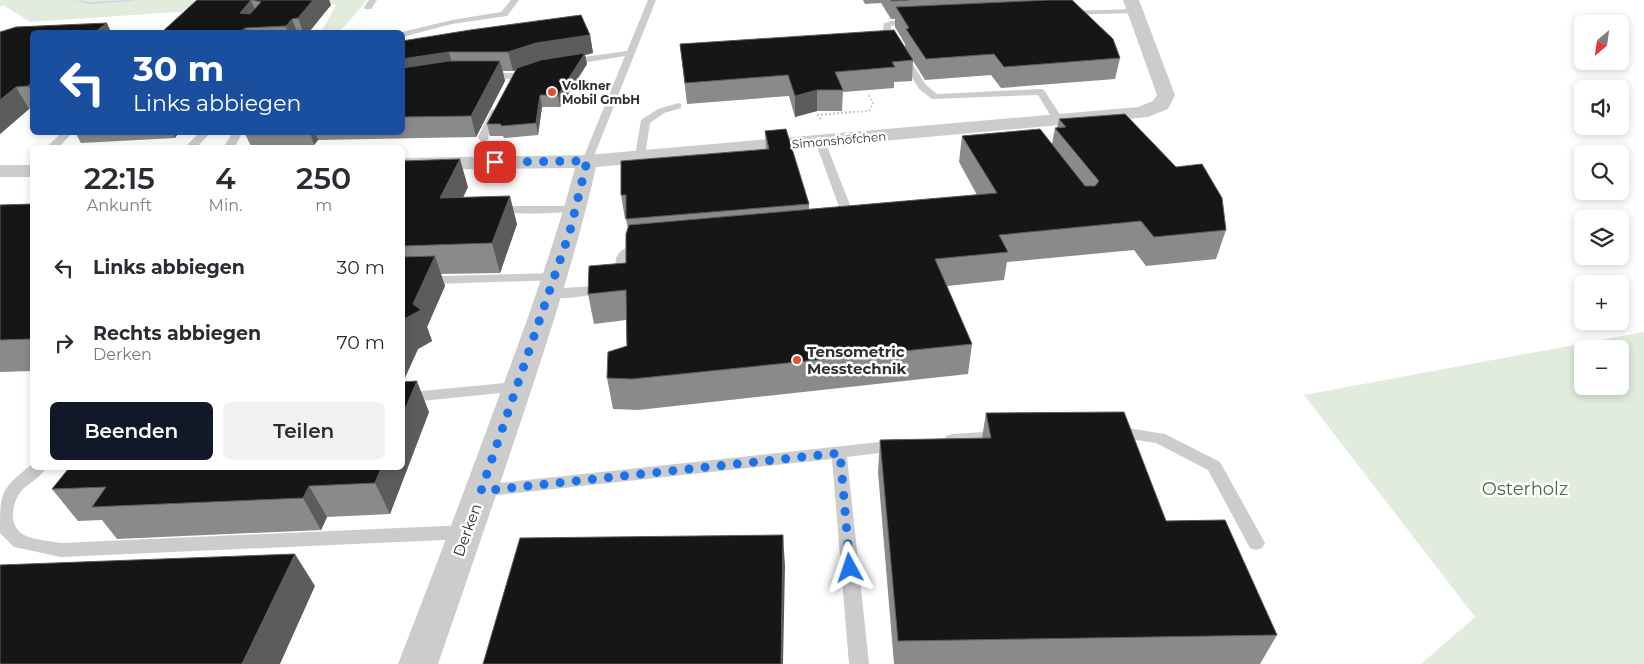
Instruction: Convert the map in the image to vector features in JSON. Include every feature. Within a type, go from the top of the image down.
[{"type":"street","name":"Simonshöfchen","points":[[405,164],[587,161],[820,141],[1022,128],[1059,121],[1141,113],[1161,105],[1166,94],[1133,5]]},
{"type":"street","name":"Derken","points":[[418,664],[467,532],[552,285],[576,209],[587,161]]},
{"type":"street","points":[[0,171],[30,168]]},
{"type":"lane","points":[[405,34],[452,22],[504,14],[514,0]]},
{"type":"lane","name":"Derken","points":[[587,161],[652,0]]},
{"type":"lane","points":[[1061,14],[1133,5]]},
{"type":"lane","points":[[925,20],[896,22],[887,25],[886,30],[922,87],[935,97],[1041,92],[1059,121]]},
{"type":"lane","points":[[561,64],[630,53]]},
{"type":"lane","points":[[479,76],[515,78]]},
{"type":"lane","points":[[484,139],[483,137],[500,102]]},
{"type":"lane","points":[[640,156],[645,122],[661,110],[678,106]]},
{"type":"lane","points":[[54,145],[65,135]]},
{"type":"lane","points":[[192,145],[203,135]]},
{"type":"lane","points":[[820,141],[852,222],[842,230]]},
{"type":"lane","points":[[490,203],[505,209],[576,209]]},
{"type":"lane","points":[[405,281],[552,285],[603,289],[614,282],[619,276],[623,254],[629,249],[658,246]]},
{"type":"lane","points":[[405,398],[516,387]]},
{"type":"lane","points":[[1096,430],[1159,438],[1214,466],[1256,543]]},
{"type":"lane","points":[[937,442],[1012,436]]},
{"type":"lane","points":[[481,491],[917,444]]},
{"type":"lane","points":[[840,453],[859,664]]},
{"type":"lane","points":[[36,470],[15,488],[3,512],[6,528],[20,542],[60,550],[467,532]]},
{"type":"path","points":[[868,94],[873,103],[869,111]]},
{"type":"green space","points":[[0,0],[367,0],[340,30],[322,30],[336,5],[324,2],[30,22],[5,6],[0,6]]},
{"type":"green space","name":"Osterholz","points":[[1644,332],[1644,664],[1421,664],[1475,617],[1304,395],[1574,345],[1574,395],[1629,395],[1629,340],[1601,340]]},
{"type":"building","points":[[197,0],[251,0],[240,13],[250,14],[261,2],[253,0],[313,0],[298,18],[292,19],[286,26],[245,28],[242,30],[164,30]]},
{"type":"building","points":[[1072,0],[1113,39],[1120,58],[1004,67],[994,54],[926,59],[906,29],[909,28],[896,7]]},
{"type":"building","points":[[581,15],[590,35],[536,43],[508,52],[449,52],[405,59],[405,41]]},
{"type":"building","points":[[107,23],[98,30],[30,30],[30,84],[16,87],[0,100],[0,32],[16,27]]},
{"type":"building","points":[[894,30],[913,60],[892,62],[895,67],[835,72],[843,90],[817,90],[795,96],[788,75],[685,83],[680,44]]},
{"type":"building","points":[[585,53],[558,95],[540,95],[536,123],[501,126],[501,124],[487,124],[517,68],[541,60]]},
{"type":"building","points":[[449,61],[500,61],[471,116],[405,117],[405,68]]},
{"type":"building","points":[[1125,114],[1176,167],[1202,164],[1222,198],[1226,230],[1154,237],[1141,221],[999,235],[1008,252],[935,259],[972,344],[632,379],[607,378],[608,352],[627,346],[626,290],[588,294],[589,266],[626,263],[626,234],[629,225],[997,193],[962,136],[1040,129],[1085,186],[1095,186],[1099,181],[1055,128],[1066,127],[1059,119]]},
{"type":"building","points":[[786,129],[809,204],[626,219],[626,195],[621,195],[621,161],[769,149],[765,131]]},
{"type":"building","points":[[460,159],[440,198],[510,196],[492,243],[405,246],[405,161]]},
{"type":"building","points":[[30,204],[30,339],[0,340],[0,205]]},
{"type":"building","points":[[435,256],[413,304],[421,310],[405,320],[405,257]]},
{"type":"building","points":[[417,381],[405,409],[405,382]]},
{"type":"building","points":[[1124,412],[1166,521],[1225,520],[1277,635],[898,641],[880,440],[991,438],[986,413]]},
{"type":"building","points":[[67,470],[380,470],[375,483],[309,486],[303,498],[92,507],[106,487],[52,489]]},
{"type":"building","points":[[783,535],[781,664],[483,664],[520,538]]},
{"type":"building","points":[[295,554],[242,664],[0,664],[0,565]]},
{"type":"waterway","points":[[75,0],[88,3],[133,0]]},
{"type":"place","name":"Volkner Mobil GmbH","points":[[552,92]]},
{"type":"place","name":"Tensometric Messtechnik","points":[[797,360]]},
{"type":"route","points":[[495,162],[587,161],[570,231],[550,294],[481,491],[840,453],[850,568]]}]
